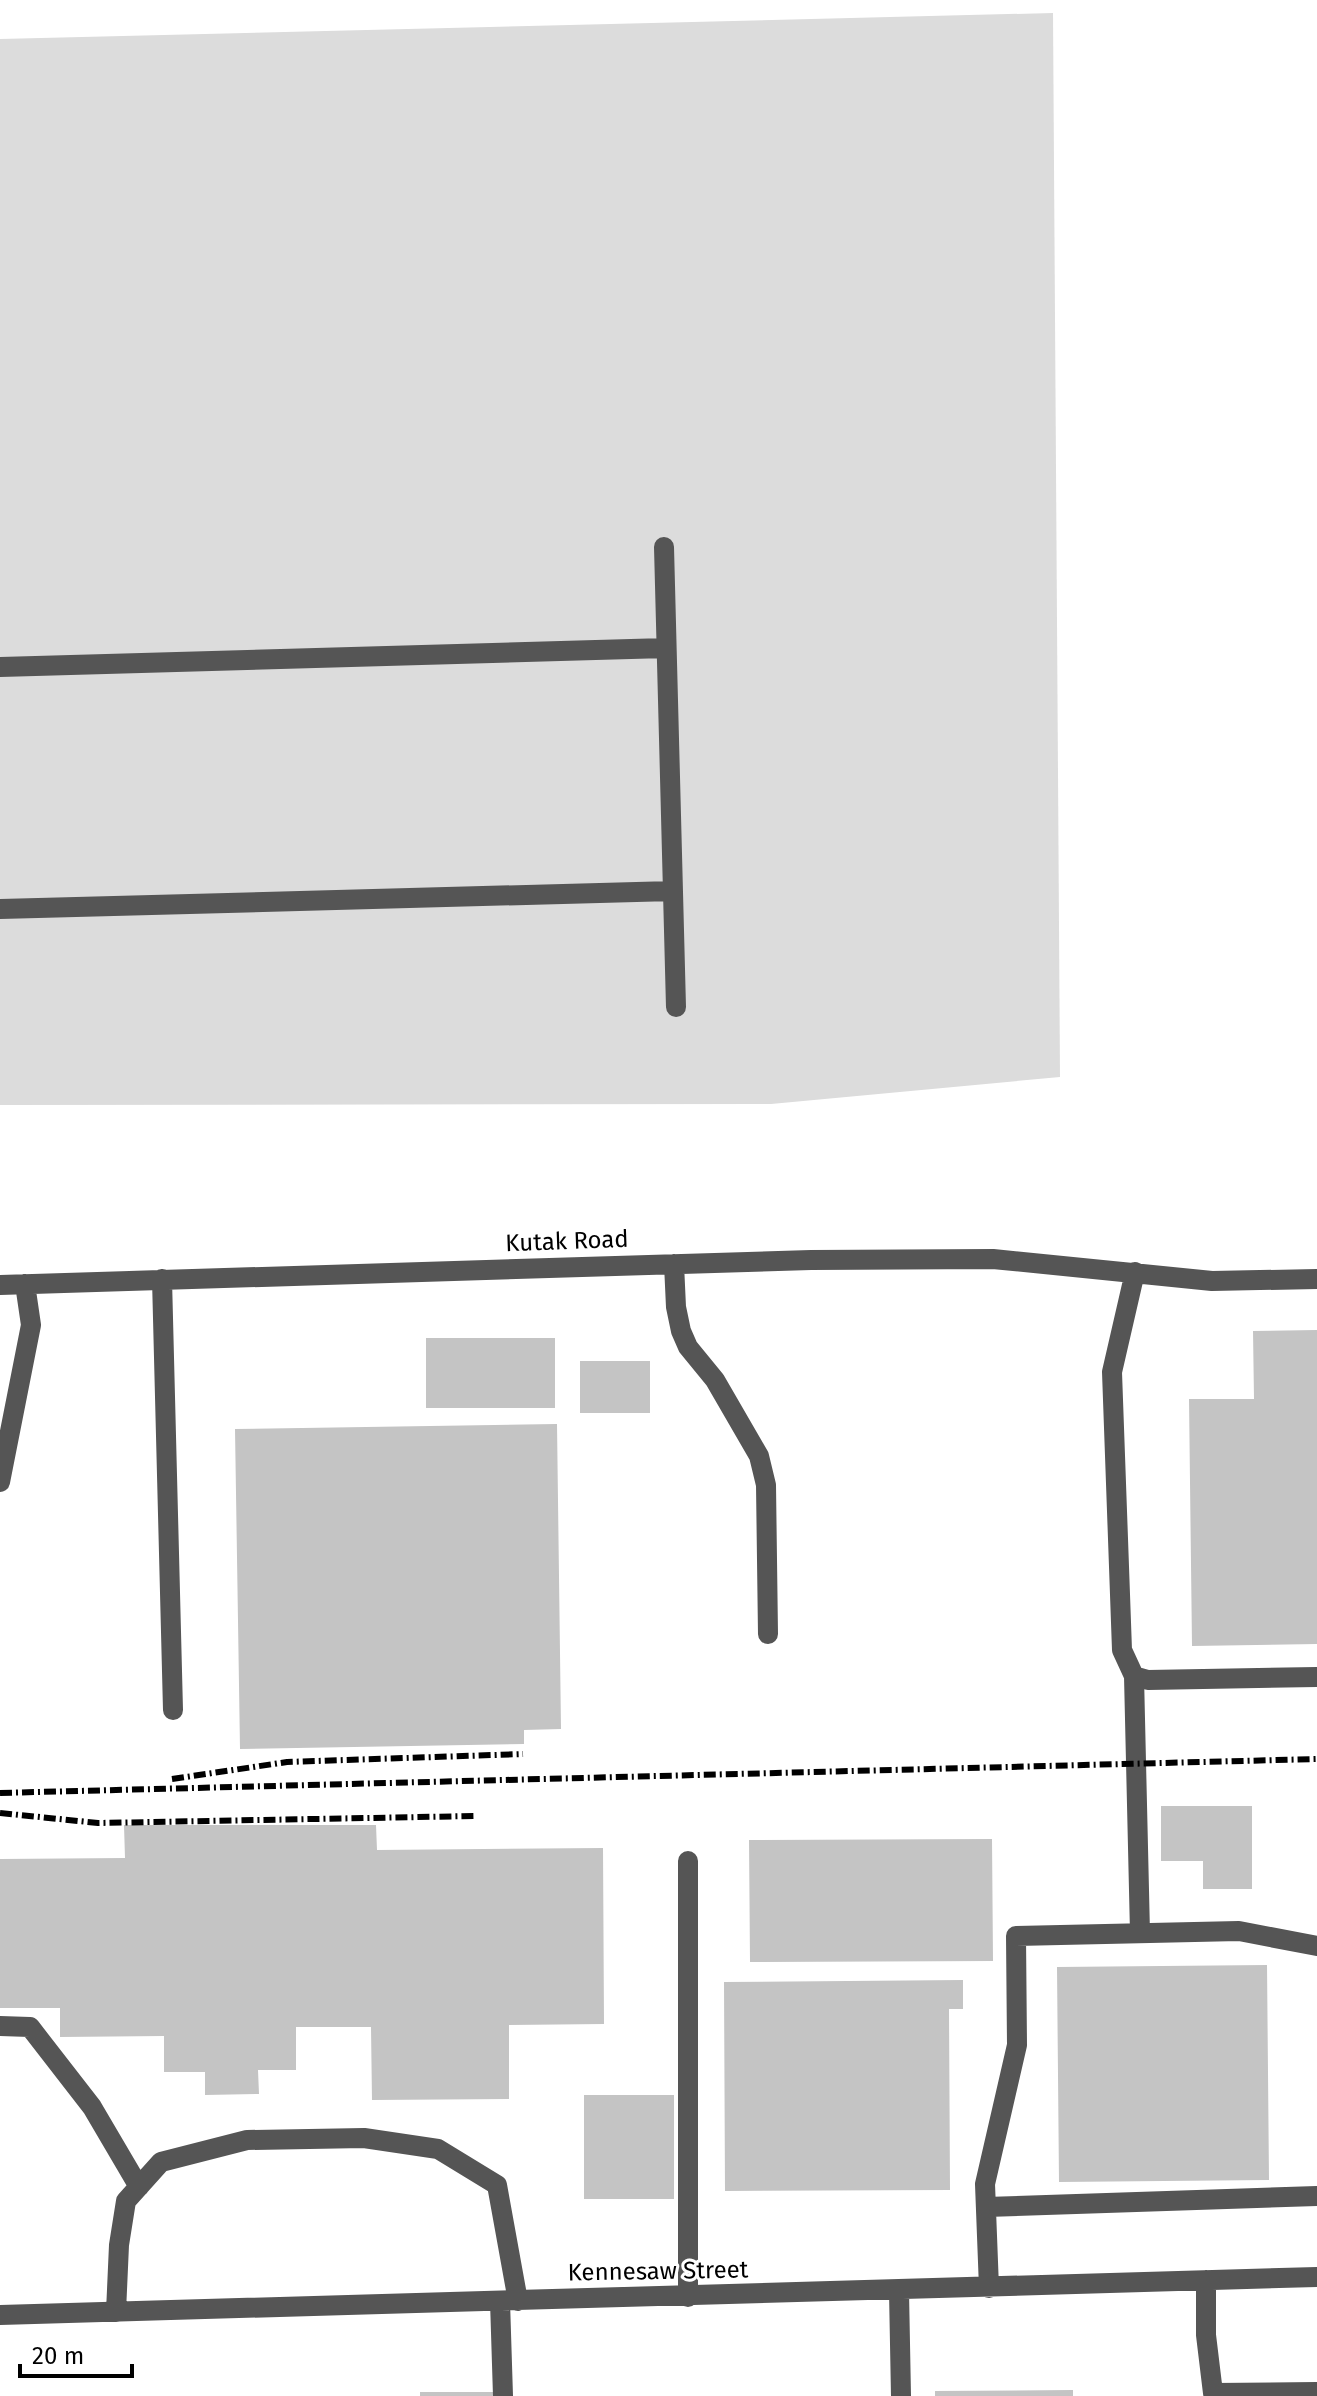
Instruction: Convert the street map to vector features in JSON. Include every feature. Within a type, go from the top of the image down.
[{"type":"street","points":[[664,547],[676,1007]]},
{"type":"street","points":[[0,667],[666,648]]},
{"type":"street","points":[[0,909],[673,891]]},
{"type":"street","name":"Kutak Road","points":[[0,1285],[674,1264],[993,1259],[1212,1281],[1317,1279]]},
{"type":"street","points":[[674,1264],[676,1307],[688,1347],[715,1380],[759,1456],[766,1485],[768,1634]]},
{"type":"street","points":[[1135,1272],[1112,1372],[1122,1650],[1134,1676],[1140,1933]]},
{"type":"street","points":[[162,1279],[173,1710]]},
{"type":"street","points":[[0,1482],[31,1325],[25,1284]]},
{"type":"street","points":[[1134,1676],[1148,1680],[1317,1677]]},
{"type":"street","points":[[688,1861],[688,2297]]},
{"type":"street","points":[[989,2288],[985,2184],[1017,2045],[1016,1936],[1239,1931],[1317,1946]]},
{"type":"street","points":[[0,2026],[30,2027],[92,2107],[139,2187]]},
{"type":"street","points":[[116,2312],[119,2245],[126,2201],[161,2162],[247,2140],[364,2138],[438,2149],[497,2185],[509,2301],[503,2396]]},
{"type":"street","points":[[986,2207],[1317,2196]]},
{"type":"street","name":"Kennesaw Street","points":[[0,2315],[1317,2277]]},
{"type":"street","points":[[1206,2280],[1206,2335],[1213,2393],[1317,2392]]},
{"type":"street","points":[[899,2291],[901,2396]]},
{"type":"shaded area","points":[[1053,13],[1060,1077],[771,1104],[0,1105],[0,39]]},
{"type":"building","points":[[1317,1330],[1317,1644],[1192,1646],[1189,1399],[1254,1399],[1253,1331]]},
{"type":"building","points":[[426,1338],[555,1338],[555,1408],[426,1408]]},
{"type":"building","points":[[580,1361],[650,1361],[650,1413],[580,1413]]},
{"type":"building","points":[[557,1424],[561,1729],[524,1730],[524,1744],[240,1749],[235,1429]]},
{"type":"building","points":[[1161,1806],[1252,1806],[1252,1889],[1203,1889],[1203,1861],[1161,1861]]},
{"type":"building","points":[[124,1825],[376,1825],[377,1850],[603,1848],[604,2024],[509,2025],[509,2099],[372,2100],[371,2027],[296,2027],[296,2070],[258,2070],[259,2094],[205,2095],[205,2072],[164,2072],[164,2036],[60,2037],[60,2008],[0,2008],[0,1859],[125,1858]]},
{"type":"building","points":[[992,1839],[993,1961],[750,1962],[749,1840]]},
{"type":"building","points":[[1267,1965],[1269,2180],[1059,2182],[1057,1967]]},
{"type":"building","points":[[963,1980],[963,2009],[949,2009],[950,2190],[725,2191],[724,1982]]},
{"type":"building","points":[[584,2095],[674,2095],[674,2199],[584,2199]]},
{"type":"building","points":[[1073,2390],[1073,2396],[935,2396],[935,2391]]},
{"type":"building","points":[[420,2392],[494,2392],[494,2396],[420,2396]]},
{"type":"railway","points":[[172,1779],[287,1762],[523,1754]]},
{"type":"railway","points":[[0,1793],[1317,1759]]},
{"type":"railway","points":[[0,1813],[98,1823],[475,1816]]}]
